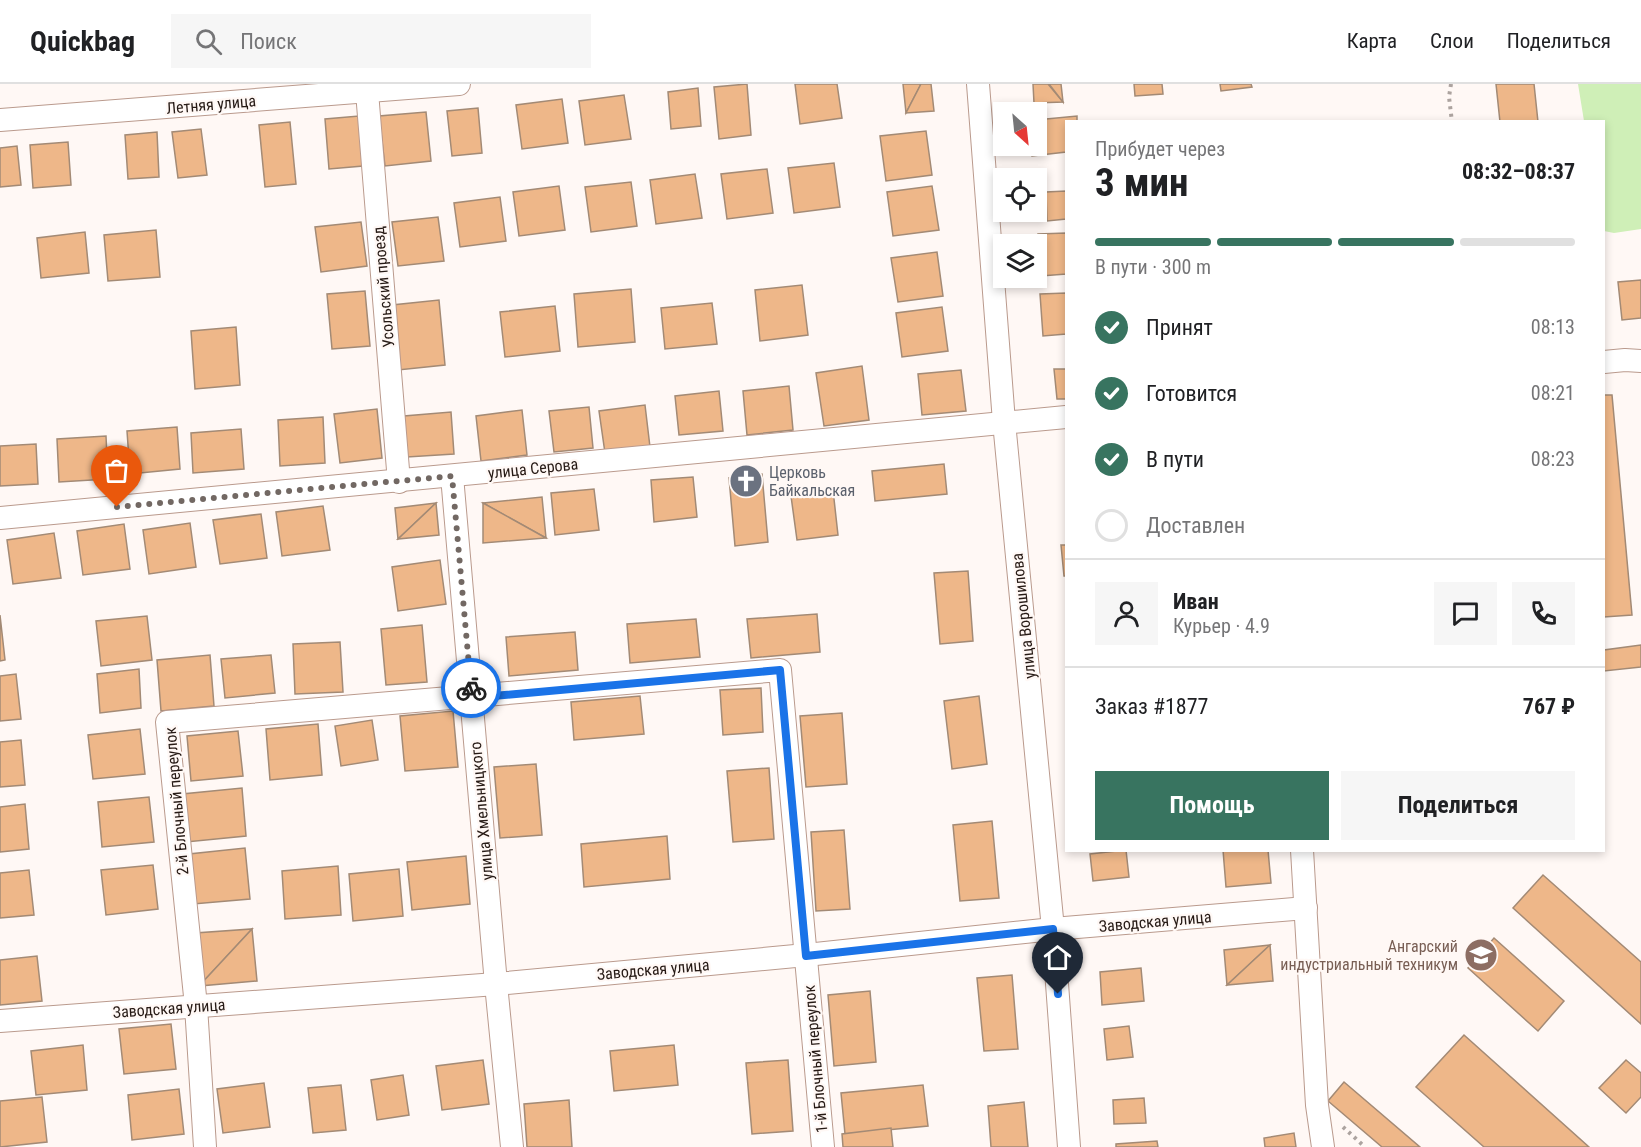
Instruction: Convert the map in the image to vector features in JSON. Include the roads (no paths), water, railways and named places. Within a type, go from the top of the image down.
[{"type":"street","name":"Летняя улица","points":[[0,120],[459,84]]},
{"type":"street","name":"улица Ворошилова","points":[[978,84],[1004,422],[1053,929],[1069,1147]]},
{"type":"street","name":"Усольский проезд","points":[[367,92],[399,482]]},
{"type":"street","points":[[1605,362],[1641,361]]},
{"type":"street","name":"улица Серова","points":[[0,518],[399,482],[1065,417]]},
{"type":"street","name":"улица Хмельницкого","points":[[452,476],[496,984],[513,1147]]},
{"type":"street","name":"1-й Блочный переулок","points":[[471,698],[780,670],[823,1147]]},
{"type":"street","name":"2-й Блочный переулок","points":[[205,1147],[196,1006],[166,722],[471,698]]},
{"type":"street","points":[[1302,852],[1317,1105],[1323,1147]]},
{"type":"street","name":"Заводская улица","points":[[0,1021],[496,984],[806,956],[1053,929],[1306,908]]},
{"type":"place","name":"Церковь Байкальская","points":[[746,481]]},
{"type":"place","name":"Ангарский индустриальный техникум","points":[[1481,955]]}]
